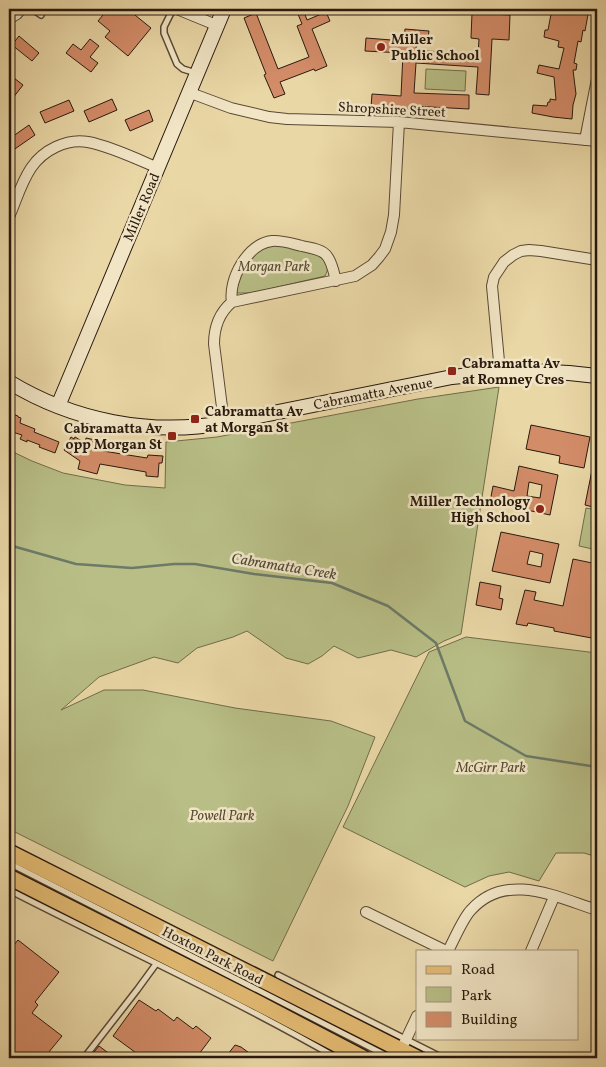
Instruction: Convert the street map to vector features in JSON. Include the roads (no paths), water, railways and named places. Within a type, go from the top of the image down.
[{"type":"main road","name":"Hoxton Park Road","points":[[9,852],[417,1058]]},
{"type":"main road","name":"Hoxton Park Road","points":[[9,877],[363,1058]]},
{"type":"street","points":[[9,19],[21,9]]},
{"type":"street","points":[[177,9],[216,25]]},
{"type":"street","name":"Miller Road","points":[[58,406],[224,9]]},
{"type":"street","points":[[585,140],[597,79]]},
{"type":"street","name":"Shropshire Street","points":[[188,92],[231,108],[269,117],[399,122],[597,141]]},
{"type":"street","points":[[224,423],[214,335],[219,319],[227,306],[232,302],[355,276],[372,265],[385,249],[391,232],[394,215],[399,122]]},
{"type":"street","points":[[9,217],[31,168],[40,157],[60,146],[74,142],[87,142],[158,168]]},
{"type":"street","points":[[232,302],[230,295],[232,285],[241,266],[247,255],[264,243],[274,241],[309,248],[325,254],[330,262],[336,281]]},
{"type":"street","points":[[500,372],[492,286],[494,277],[504,262],[513,255],[529,250],[597,260]]},
{"type":"street","name":"Cabramatta Avenue","points":[[9,382],[58,406],[99,419],[132,426],[172,428],[204,427],[452,377],[530,371],[597,376]]},
{"type":"street","points":[[448,950],[469,911],[482,899],[496,892],[514,889],[536,890],[597,910]]},
{"type":"street","points":[[531,950],[554,897]]},
{"type":"street","points":[[366,912],[445,950]]},
{"type":"street","points":[[399,1049],[416,1018]]},
{"type":"lane","points":[[32,9],[41,15]]},
{"type":"lane","points":[[173,9],[164,27],[164,33],[177,64],[183,69],[196,73]]},
{"type":"lane","points":[[9,863],[399,1049],[443,1058]]},
{"type":"lane","points":[[9,890],[299,1036],[336,1058]]},
{"type":"lane","points":[[84,1058],[156,964]]},
{"type":"lane","points":[[278,975],[399,1049]]},
{"type":"waterway","name":"Cabramatta Creek","points":[[9,545],[76,564],[132,568],[195,564],[254,574],[332,583],[388,606],[436,643],[465,721],[526,756],[597,767]]},
{"type":"place","name":"Miller Public School","points":[[381,47]]},
{"type":"place","name":"Cabramatta Av at Romney Cres","points":[[452,371]]},
{"type":"place","name":"Cabramatta Av at Morgan St","points":[[195,419]]},
{"type":"place","name":"Cabramatta Av opp Morgan St","points":[[172,436]]},
{"type":"place","name":"Miller Technology High School","points":[[540,509]]},
{"type":"park label","name":"Morgan Park","points":[[274,266]]},
{"type":"park label","name":"McGirr Park","points":[[491,767]]},
{"type":"park label","name":"Powell Park","points":[[222,815]]}]
